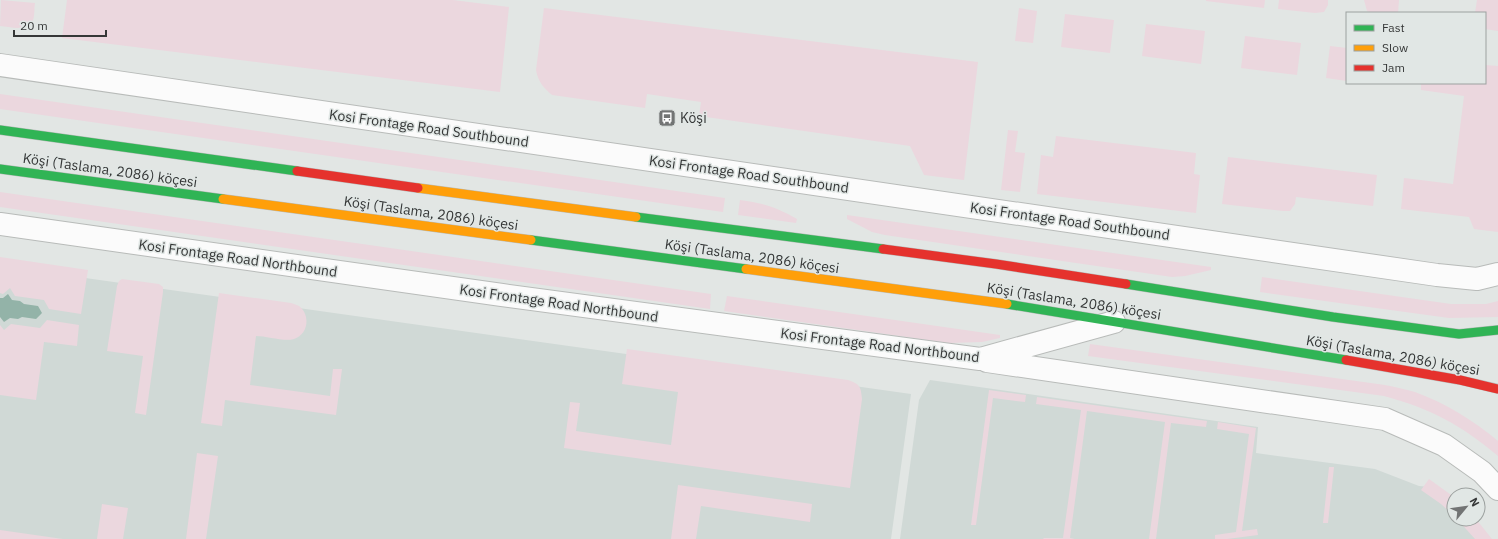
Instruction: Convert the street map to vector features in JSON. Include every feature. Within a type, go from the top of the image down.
[{"type":"main road","name":"Köşi (Taslama, 2086) köçesi","points":[[0,130],[509,201],[996,264],[1333,318],[1459,334],[1498,330]]},
{"type":"main road","name":"Köşi (Taslama, 2086) köçesi","points":[[0,170],[986,301],[1332,357],[1460,380],[1498,389]]},
{"type":"street","name":"Kosi Frontage Road Southbound","points":[[0,65],[1429,274],[1477,279],[1498,274]]},
{"type":"street","name":"Kosi Frontage Road Northbound","points":[[0,224],[502,295],[980,360],[1114,322]]},
{"type":"street","points":[[980,360],[1385,419],[1444,445],[1482,472],[1498,489]]},
{"type":"shaded area","points":[[1,0],[35,3],[33,20],[27,26],[18,28],[0,26]]},
{"type":"shaded area","points":[[67,0],[453,0],[509,7],[500,92],[62,38]]},
{"type":"shaded area","points":[[1206,0],[1265,0],[1264,8]]},
{"type":"shaded area","points":[[1279,0],[1328,0],[1328,5],[1324,12],[1315,13],[1278,9]]},
{"type":"shaded area","points":[[1364,0],[1399,0],[1398,12],[1367,11]]},
{"type":"shaded area","points":[[1477,0],[1498,0],[1498,31],[1486,29],[1486,12],[1475,12]]},
{"type":"shaded area","points":[[544,8],[978,62],[964,180],[924,175],[910,146],[699,116],[701,102],[647,94],[645,108],[552,95],[546,90],[538,78],[536,70]]},
{"type":"shaded area","points":[[1019,8],[1037,11],[1033,43],[1015,41]]},
{"type":"shaded area","points":[[1065,14],[1114,20],[1110,53],[1061,47]]},
{"type":"shaded area","points":[[1146,24],[1205,31],[1201,64],[1142,56]]},
{"type":"shaded area","points":[[1245,36],[1301,43],[1297,75],[1241,68]]},
{"type":"shaded area","points":[[1330,46],[1346,48],[1346,81],[1326,78]]},
{"type":"shaded area","points":[[1486,65],[1498,66],[1498,232],[1474,229],[1469,217],[1401,209],[1404,178],[1453,184],[1464,96],[1421,90],[1421,84],[1486,84]]},
{"type":"shaded area","points":[[0,94],[725,198],[723,212],[0,109]]},
{"type":"shaded area","points":[[1008,130],[1018,131],[1015,152],[1025,153],[1020,192],[1001,190]]},
{"type":"shaded area","points":[[1056,136],[1196,153],[1194,174],[1200,175],[1196,213],[1037,194],[1041,155],[1053,157]]},
{"type":"shaded area","points":[[1228,157],[1377,175],[1373,206],[1296,197],[1295,204],[1290,211],[1222,204]]},
{"type":"shaded area","points":[[0,192],[711,294],[710,309],[0,207]]},
{"type":"shaded area","points":[[740,200],[763,204],[782,211],[797,219],[796,223],[738,215]]},
{"type":"shaded area","points":[[847,215],[1211,267],[1211,270],[1185,276],[1172,277],[885,235],[872,232],[847,219]]},
{"type":"shaded area","points":[[0,257],[88,270],[81,314],[49,309],[44,300],[15,296],[10,288],[3,294],[0,293]]},
{"type":"shaded area","points":[[0,266],[911,394],[891,539],[0,539]]},
{"type":"shaded area","points":[[1262,277],[1451,304],[1486,304],[1498,301],[1498,317],[1449,318],[1260,292]]},
{"type":"shaded area","points":[[122,279],[159,284],[163,287],[146,415],[135,413],[143,356],[107,351],[117,286],[119,281]]},
{"type":"shaded area","points":[[219,293],[291,303],[299,306],[303,310],[306,324],[305,329],[299,337],[285,340],[256,336],[250,385],[330,396],[333,369],[342,369],[336,415],[225,400],[222,426],[201,423]]},
{"type":"shaded area","points":[[8,294],[12,300],[38,306],[42,313],[36,319],[22,317],[18,319],[10,318],[4,322],[0,317],[0,298],[3,298]]},
{"type":"shaded area","points":[[727,296],[1000,335],[1000,338],[982,342],[949,343],[724,311]]},
{"type":"shaded area","points":[[47,320],[79,325],[77,346],[44,342],[36,400],[0,395],[0,325],[4,330],[11,324],[40,328]]},
{"type":"shaded area","points":[[1090,344],[1385,385],[1411,391],[1426,396],[1448,407],[1469,419],[1488,433],[1498,441],[1498,456],[1458,426],[1431,412],[1384,396],[1088,356]]},
{"type":"shaded area","points":[[627,349],[848,380],[855,383],[859,386],[862,399],[850,488],[564,448],[570,402],[580,403],[576,431],[671,445],[678,392],[622,384]]},
{"type":"shaded area","points":[[930,380],[1258,427],[1256,453],[1375,469],[1419,486],[1430,487],[1446,500],[1446,527],[1474,527],[1485,539],[900,539],[919,400]]},
{"type":"shaded area","points":[[989,390],[1026,395],[1025,402],[993,398],[976,525],[971,525]]},
{"type":"shaded area","points":[[1037,397],[1207,421],[1206,427],[1171,423],[1156,539],[1149,539],[1165,422],[1087,411],[1070,538],[1075,539],[1043,539],[1063,538],[1081,410],[1036,404]]},
{"type":"shaded area","points":[[1218,422],[1256,428],[1242,531],[1257,529],[1258,535],[1215,539],[1215,535],[1236,532],[1249,434],[1217,429]]},
{"type":"shaded area","points":[[197,453],[218,456],[206,539],[186,539]]},
{"type":"shaded area","points":[[1329,467],[1334,467],[1328,523],[1323,523]]},
{"type":"shaded area","points":[[1429,479],[1446,491],[1446,509],[1441,504],[1421,490]]},
{"type":"shaded area","points":[[678,485],[812,504],[810,522],[701,506],[696,539],[671,539]]},
{"type":"shaded area","points":[[102,504],[128,508],[123,539],[97,539]]},
{"type":"shaded area","points":[[1464,527],[1482,527],[1492,539],[1475,539]]},
{"type":"shaded area","points":[[0,530],[63,539],[0,539]]},
{"type":"traffic: fast","points":[[0,130],[297,171]]},
{"type":"traffic: fast","points":[[0,169],[223,199]]},
{"type":"traffic: fast","points":[[636,217],[883,249]]},
{"type":"traffic: fast","points":[[531,240],[746,269]]},
{"type":"traffic: fast","points":[[1126,284],[1333,317],[1459,334],[1498,330]]},
{"type":"traffic: fast","points":[[1007,304],[1346,360]]},
{"type":"traffic: slow","points":[[418,188],[636,217]]},
{"type":"traffic: slow","points":[[223,199],[531,240]]},
{"type":"traffic: slow","points":[[746,269],[1007,304]]},
{"type":"traffic: jam","points":[[297,171],[418,188]]},
{"type":"traffic: jam","points":[[883,249],[996,264],[1126,284]]},
{"type":"traffic: jam","points":[[1346,360],[1460,380],[1498,389]]},
{"type":"place","name":"Köşi","points":[[667,118]]}]
